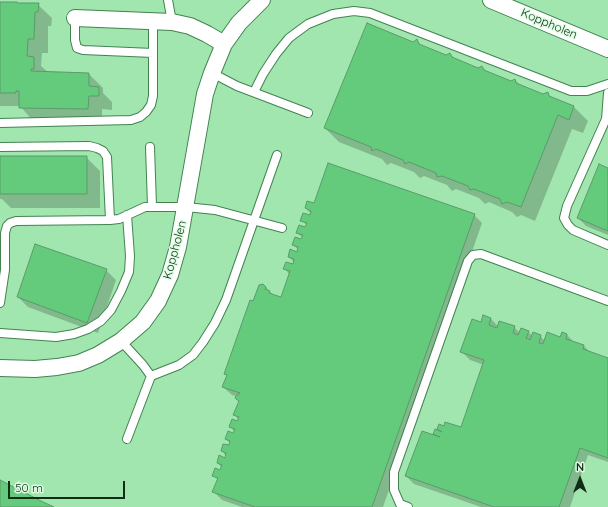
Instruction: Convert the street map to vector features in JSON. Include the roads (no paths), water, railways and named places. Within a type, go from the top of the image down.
[{"type":"street","name":"Koppholen","points":[[0,368],[35,369],[57,367],[79,363],[98,355],[121,341],[143,322],[158,301],[170,275],[178,247],[205,94],[212,73],[224,44],[239,23],[262,0]]},
{"type":"street","name":"Koppholen","points":[[491,0],[608,49]]},
{"type":"street","points":[[75,18],[172,22],[190,26],[224,44]]},
{"type":"lane","points":[[168,0],[172,22]]},
{"type":"lane","points":[[254,92],[263,74],[289,38],[314,21],[333,14],[354,11],[370,13],[571,91],[586,91],[608,84]]},
{"type":"lane","points":[[75,18],[75,40],[77,48],[83,50],[153,52]]},
{"type":"lane","points":[[0,123],[131,120],[140,117],[146,112],[150,105],[152,96],[153,21]]},
{"type":"lane","points":[[212,73],[237,86],[308,113]]},
{"type":"lane","points":[[608,94],[606,119],[567,206],[564,218],[573,230],[608,245]]},
{"type":"lane","points":[[0,147],[89,146],[103,151],[107,157],[108,165],[110,220]]},
{"type":"lane","points":[[150,147],[152,206]]},
{"type":"lane","points":[[127,439],[151,376],[178,365],[193,355],[215,323],[226,300],[277,155]]},
{"type":"lane","points":[[0,303],[5,270],[5,233],[7,226],[16,221],[110,220],[119,219],[135,211],[152,206],[215,210],[282,228]]},
{"type":"lane","points":[[0,333],[56,336],[74,334],[88,329],[100,321],[111,310],[129,272],[130,256],[127,216]]},
{"type":"lane","points":[[408,507],[400,504],[394,490],[394,472],[468,261],[474,255],[481,254],[608,301]]},
{"type":"lane","points":[[121,341],[151,376]]}]
